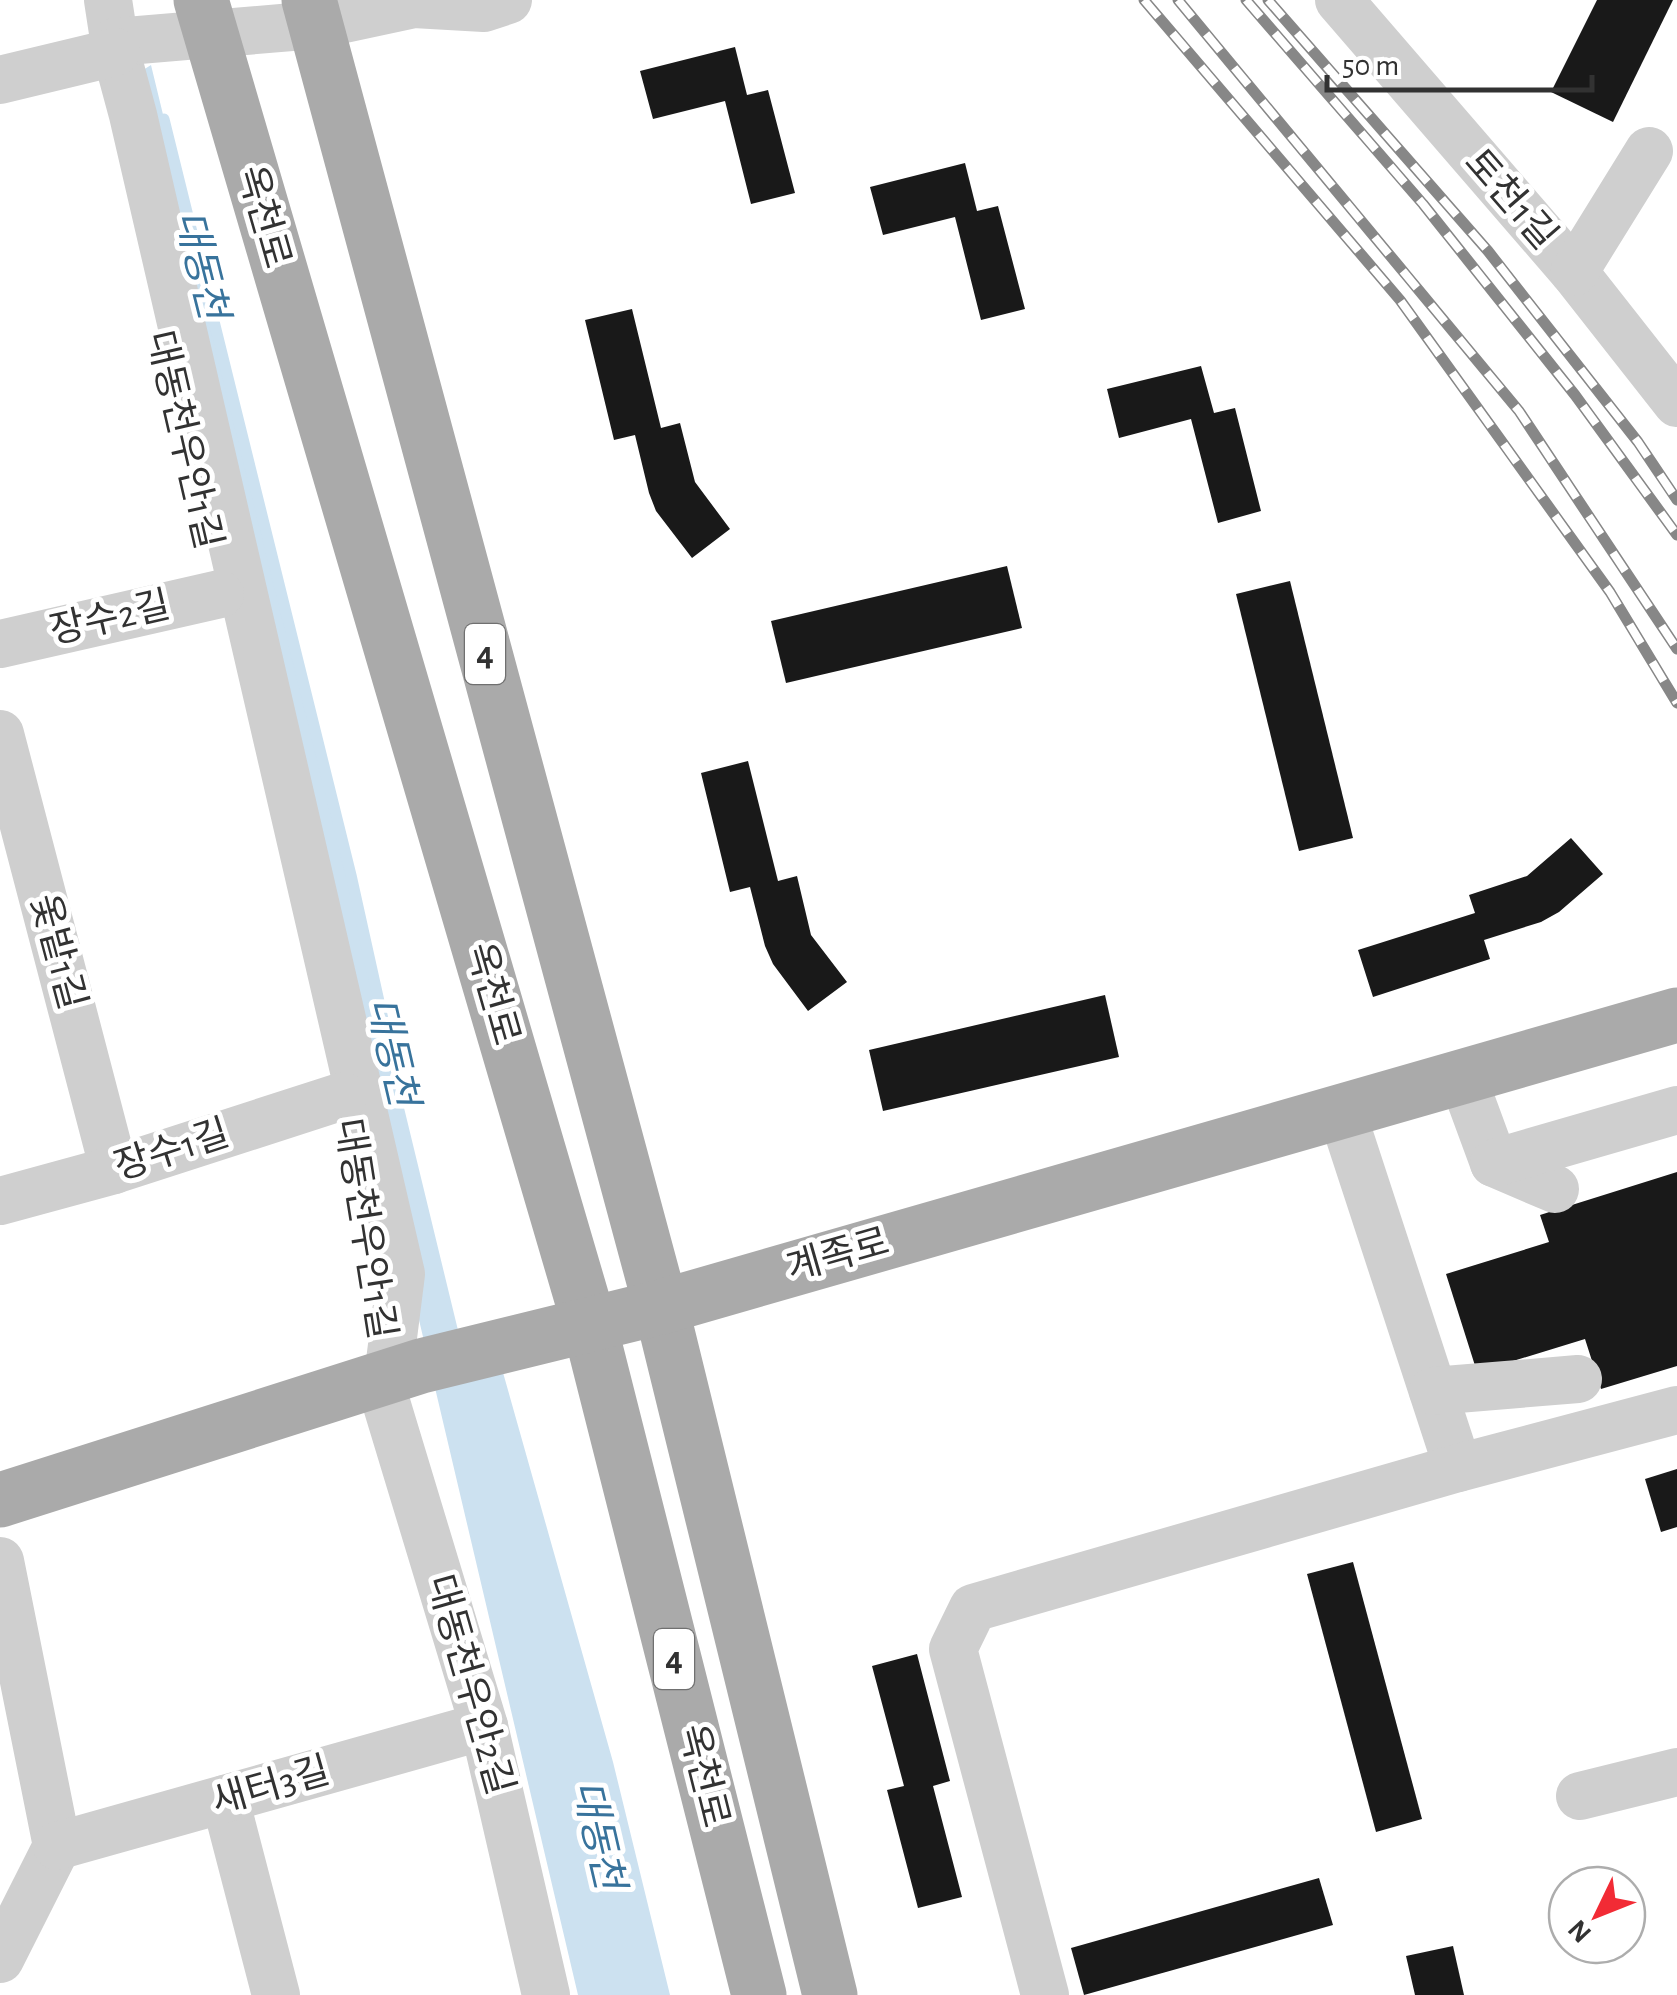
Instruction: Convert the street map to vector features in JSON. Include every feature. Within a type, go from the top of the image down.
[{"type":"main road","name":"4","points":[[313,13],[660,1307]]},
{"type":"main road","name":"옥천로","points":[[205,17],[588,1324],[758,1995]]},
{"type":"main road","name":"계족로","points":[[0,1500],[396,1374],[660,1307],[1677,1015]]},
{"type":"main road","points":[[660,1307],[830,1995]]},
{"type":"street","points":[[0,80],[113,32],[205,17],[313,13],[417,2],[484,8],[508,0]]},
{"type":"street","name":"토천1길","points":[[1339,0],[1574,272],[1677,403]]},
{"type":"street","name":"대동천우안1길","points":[[113,32],[106,119],[343,1096],[396,1374]]},
{"type":"street","name":"대동천우안1길","points":[[113,32],[401,1274],[396,1374]]},
{"type":"street","points":[[1574,272],[1648,151]]},
{"type":"street","name":"장수2길","points":[[0,644],[220,594]]},
{"type":"street","name":"옻밭1길","points":[[0,734],[114,1170]]},
{"type":"street","points":[[1462,1076],[1494,1163],[1555,1189]]},
{"type":"street","name":"장수1길","points":[[0,1201],[114,1170],[343,1096]]},
{"type":"street","points":[[1341,1110],[1458,1468]]},
{"type":"street","points":[[1494,1163],[1677,1110]]},
{"type":"street","name":"대동천우안2길","points":[[396,1374],[546,1995]]},
{"type":"street","points":[[1433,1391],[1578,1378]]},
{"type":"street","points":[[1045,1995],[953,1649],[973,1608],[1458,1468],[1677,1410]]},
{"type":"street","points":[[0,1561],[57,1846],[0,1959]]},
{"type":"street","name":"새터3길","points":[[57,1846],[484,1726]]},
{"type":"street","points":[[1580,1796],[1677,1772]]},
{"type":"street","points":[[225,1799],[276,1995]]},
{"type":"water","points":[[151,65],[464,1355],[502,1369],[613,1762],[670,1995],[578,1995],[127,80]]},
{"type":"building","points":[[1597,0],[1673,0],[1613,122],[1551,92]]},
{"type":"building","points":[[735,47],[747,95],[768,90],[795,193],[751,204],[725,101],[653,119],[640,71]]},
{"type":"building","points":[[965,163],[977,211],[998,206],[1025,309],[981,320],[955,217],[883,235],[870,187]]},
{"type":"building","points":[[632,309],[661,428],[680,423],[695,482],[730,529],[692,558],[656,511],[635,435],[614,440],[585,320]]},
{"type":"building","points":[[1201,366],[1214,413],[1235,408],[1261,511],[1218,523],[1191,419],[1119,438],[1107,389]]},
{"type":"building","points":[[1007,566],[1022,628],[786,683],[771,621]]},
{"type":"building","points":[[1290,581],[1353,838],[1299,851],[1236,594]]},
{"type":"building","points":[[748,761],[778,881],[797,876],[811,935],[847,982],[808,1011],[773,964],[750,887],[730,892],[701,773]]},
{"type":"building","points":[[1571,838],[1603,874],[1559,912],[1541,922],[1484,940],[1490,959],[1373,997],[1358,950],[1475,913],[1469,895],[1527,876]]},
{"type":"building","points":[[1105,995],[1119,1057],[883,1111],[869,1050]]},
{"type":"building","points":[[1677,1172],[1677,1366],[1601,1389],[1585,1339],[1477,1372],[1446,1274],[1549,1242],[1540,1215]]},
{"type":"building","points":[[1677,1469],[1677,1527],[1661,1532],[1645,1479]]},
{"type":"building","points":[[1353,1562],[1422,1819],[1376,1832],[1307,1574]]},
{"type":"building","points":[[917,1654],[950,1781],[933,1786],[962,1897],[918,1908],[887,1790],[904,1786],[872,1666]]},
{"type":"building","points":[[1319,1878],[1333,1925],[1084,1995],[1071,1948]]},
{"type":"building","points":[[1453,1946],[1464,1995],[1415,1995],[1406,1956]]},
{"type":"waterway","name":"대동천","points":[[164,119],[351,875],[396,1078]]},
{"type":"railway","points":[[1144,0],[1400,300],[1610,592],[1677,703]]},
{"type":"railway","points":[[1178,0],[1519,411],[1677,649]]},
{"type":"railway","points":[[1246,0],[1423,204],[1575,395],[1677,535]]},
{"type":"railway","points":[[1268,0],[1488,251],[1638,442],[1677,500]]}]
